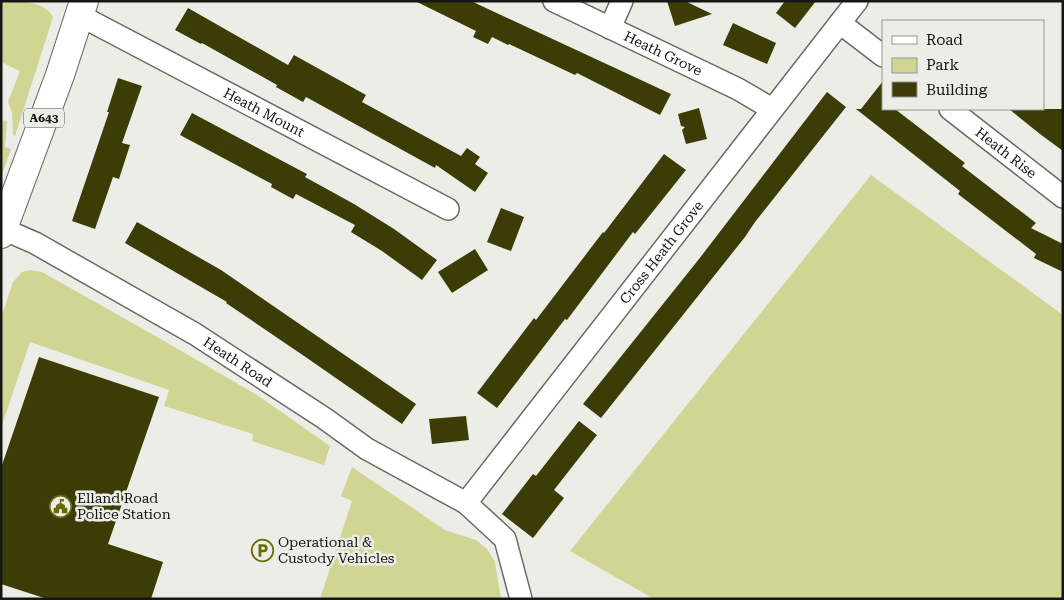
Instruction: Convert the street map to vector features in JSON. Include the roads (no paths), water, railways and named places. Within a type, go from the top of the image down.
[{"type":"main road","name":"A643","points":[[2,232],[82,8]]},
{"type":"street","name":"Heath Grove","points":[[554,1],[738,89],[772,109]]},
{"type":"street","points":[[610,28],[622,1]]},
{"type":"street","name":"Cross Heath Grove","points":[[466,503],[857,1]]},
{"type":"street","name":"Heath Mount","points":[[82,8],[448,209]]},
{"type":"street","points":[[840,22],[882,55]]},
{"type":"street","name":"Heath Rise","points":[[951,110],[1063,197]]},
{"type":"street","name":"Heath Road","points":[[2,232],[34,243],[195,334],[324,418],[367,449],[466,503],[504,539],[521,599]]},
{"type":"place","name":"Elland Road Police Station","points":[[61,506]]},
{"type":"place","name":"Operational & Custody Vehicles","points":[[262,550]]}]
